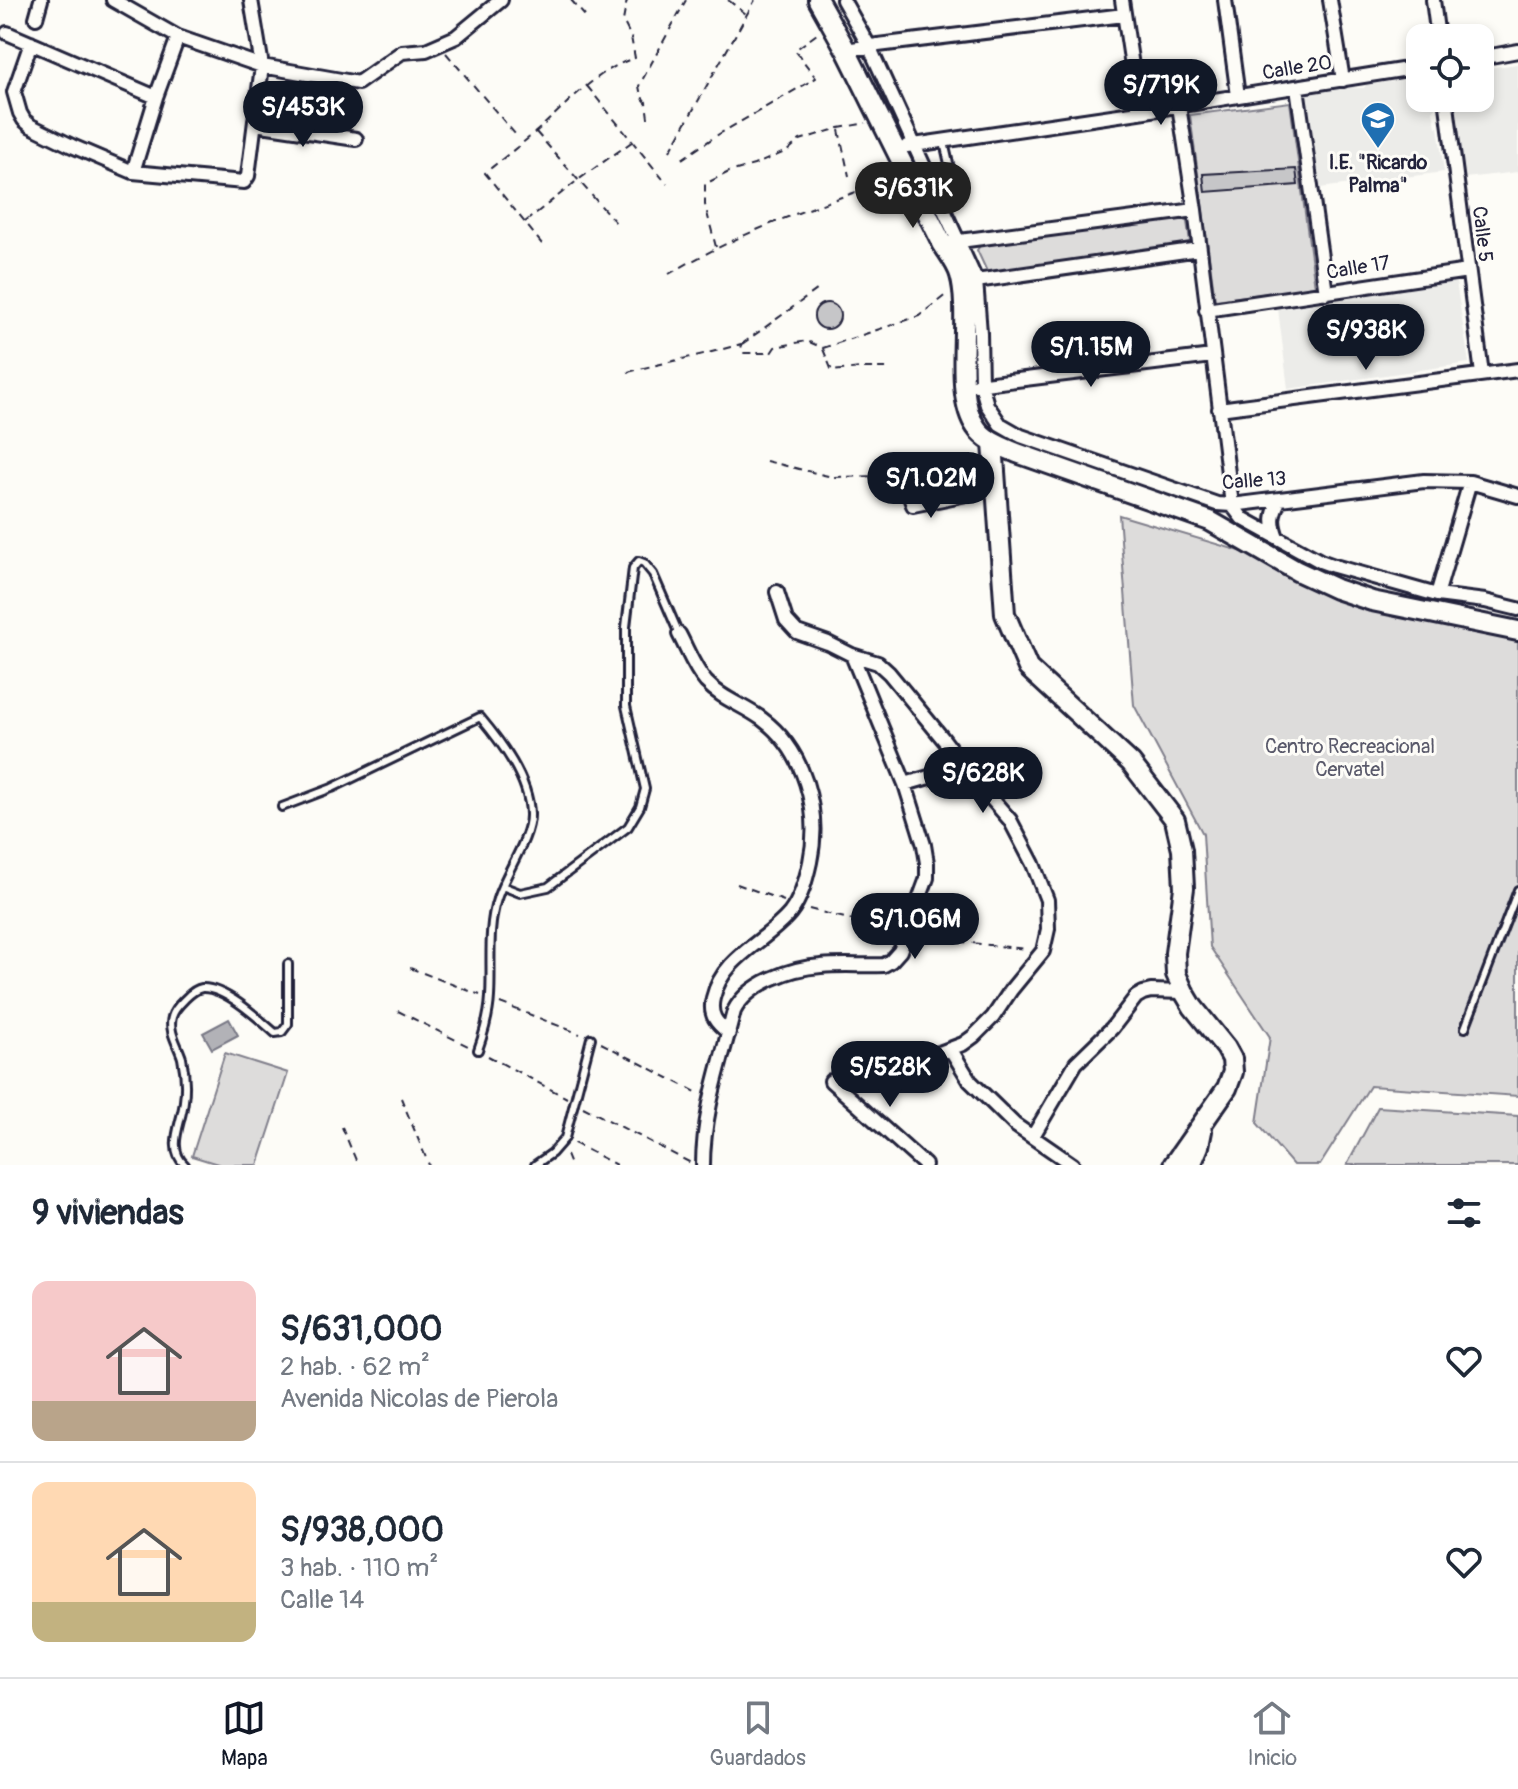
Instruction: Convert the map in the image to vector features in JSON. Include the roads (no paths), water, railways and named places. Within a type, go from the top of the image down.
[{"type":"street","points":[[36,18],[41,0]]},
{"type":"street","points":[[113,0],[178,37],[262,66],[358,83],[402,52],[426,50],[456,37],[501,0]]},
{"type":"street","points":[[31,43],[14,92],[24,120],[51,136],[133,172],[244,182],[248,176],[262,66],[251,0]]},
{"type":"street","points":[[818,0],[882,120],[932,183],[960,273],[969,282],[973,385],[968,407],[976,427],[993,443],[1210,521],[1297,571],[1336,589],[1372,601],[1518,631]]},
{"type":"street","points":[[843,0],[869,46],[904,147],[909,175],[950,242]]},
{"type":"street","points":[[1122,0],[1139,112]]},
{"type":"street","points":[[1225,0],[1238,96]]},
{"type":"street","points":[[1330,0],[1343,80]]},
{"type":"street","points":[[1433,0],[1436,24]]},
{"type":"street","points":[[846,50],[1124,15]]},
{"type":"street","points":[[7,33],[156,97]]},
{"type":"street","points":[[133,172],[178,37]]},
{"type":"street","points":[[1494,55],[1518,51]]},
{"type":"street","name":"Calle 20","points":[[904,147],[1406,69]]},
{"type":"street","points":[[1297,87],[1326,293]]},
{"type":"street","points":[[1179,106],[1232,505],[1242,518],[1334,566],[1437,595],[1518,609]]},
{"type":"street","name":"Calle 5","points":[[1448,112],[1482,374]]},
{"type":"street","points":[[255,124],[356,139]]},
{"type":"street","points":[[950,242],[1195,210]]},
{"type":"street","points":[[969,282],[1199,249]]},
{"type":"street","name":"Calle 17","points":[[1206,310],[1468,271]]},
{"type":"street","points":[[973,385],[1212,356]]},
{"type":"street","points":[[1219,409],[1482,374],[1517,374]]},
{"type":"street","name":"Calle 13","points":[[973,385],[1000,424],[1021,436],[1217,504],[1232,505],[1424,481],[1470,482],[1516,491]]},
{"type":"street","points":[[993,443],[1005,614],[1028,668],[1131,763],[1175,820],[1182,850],[1184,888],[1175,953],[1176,974],[1184,992],[1226,1048],[1232,1059],[1233,1072],[1227,1088],[1173,1165]]},
{"type":"street","points":[[902,475],[913,505],[996,488]]},
{"type":"street","points":[[1437,595],[1470,482]]},
{"type":"street","points":[[1277,537],[1272,515],[1280,499]]},
{"type":"street","points":[[777,592],[786,620],[801,635],[878,663],[889,673],[1010,820],[1047,900],[1047,940],[1043,951],[993,1017],[974,1036],[951,1050],[912,1061],[887,1064]]},
{"type":"street","points":[[679,634],[706,682],[769,725],[784,741],[801,769],[812,808],[814,834],[810,863],[795,905],[781,922],[728,967],[718,983],[711,1011],[717,1024],[729,1033]]},
{"type":"street","points":[[703,1165],[703,1137],[710,1098],[737,1006],[746,995],[764,983],[789,973],[821,965],[884,965],[900,951],[925,886],[928,871],[924,845],[905,784],[852,655]]},
{"type":"street","points":[[905,784],[964,767]]},
{"type":"street","points":[[1033,1136],[1076,1063],[1112,1028],[1136,997],[1151,991],[1184,992]]},
{"type":"street","points":[[951,1050],[970,1081],[1015,1125],[1073,1165]]},
{"type":"street","points":[[831,1081],[925,1165]]},
{"type":"street","points":[[1191,1165],[1199,1146],[1200,1124]]},
{"type":"lane","points":[[932,183],[952,177],[944,141]]},
{"type":"lane","points":[[502,886],[520,893],[548,887],[628,827],[640,807],[645,789],[626,706],[626,627],[633,568],[639,561],[653,574],[679,634]]},
{"type":"lane","points":[[282,807],[332,788],[480,717],[501,741],[522,781],[530,812],[529,831],[496,901],[491,934],[490,998],[486,1029],[478,1050]]},
{"type":"lane","points":[[1465,1028],[1518,890]]},
{"type":"lane","points":[[185,1165],[178,1158],[175,1148],[185,1086],[183,1062],[171,1027],[174,1012],[191,993],[200,988],[212,990],[248,1010],[275,1033],[282,1032],[288,1024],[288,964]]},
{"type":"lane","points":[[535,1165],[552,1153],[565,1138],[591,1038]]},
{"type":"place","name":"I.E. \"Ricardo Palma\"","points":[[1378,150]]},
{"type":"park label","name":"Centro Recreacional Cervatel","points":[[1350,758]]}]
